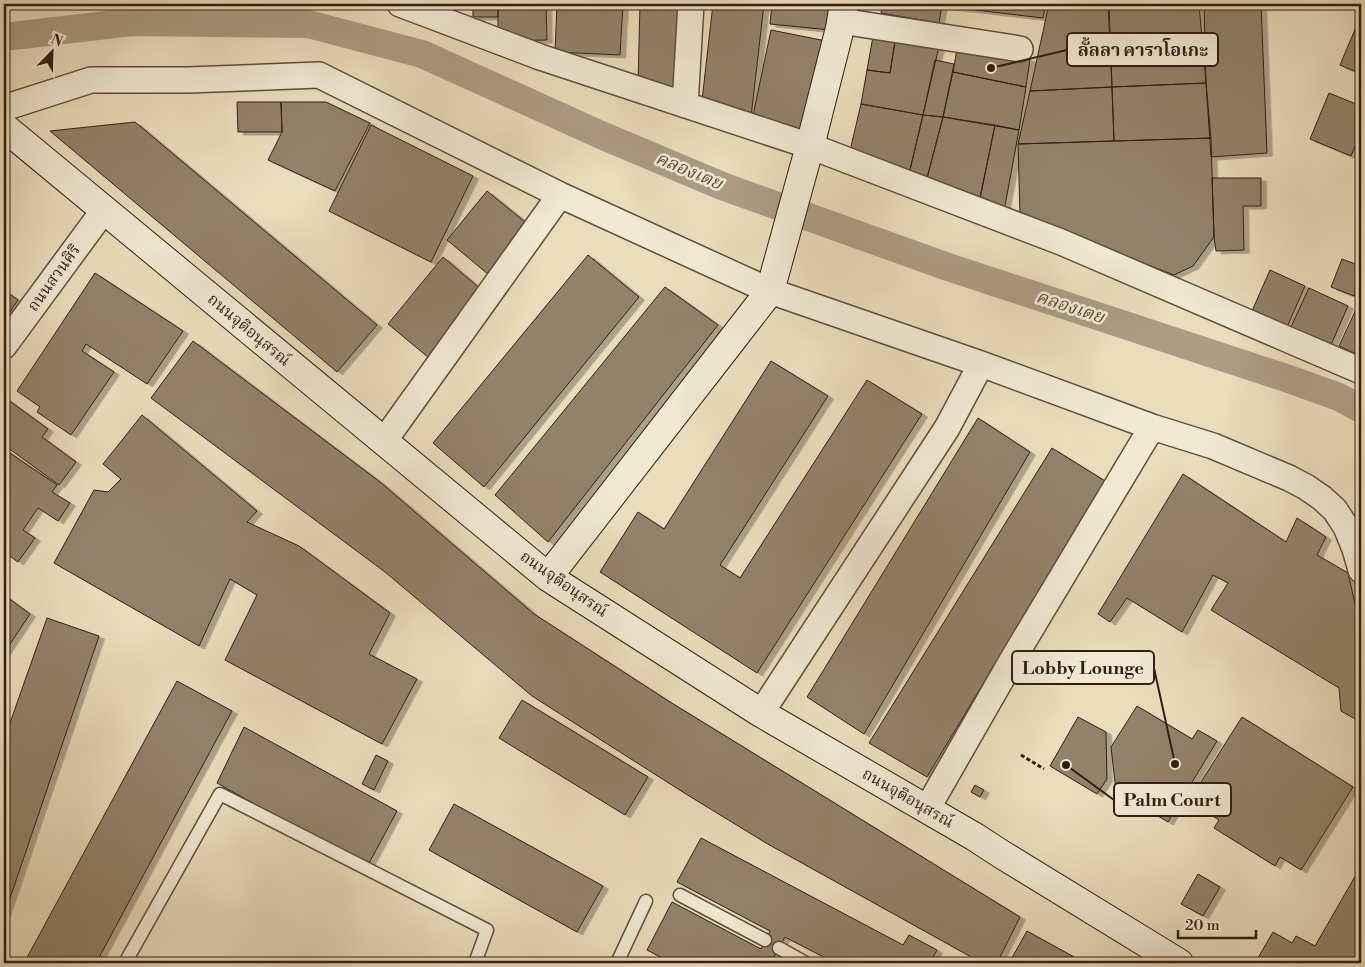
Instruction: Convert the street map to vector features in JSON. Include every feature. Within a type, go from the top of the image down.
[{"type":"street","points":[[400,4],[540,58],[810,146],[1061,242],[1361,371]]},
{"type":"street","points":[[685,105],[691,4]]},
{"type":"street","points":[[548,577],[770,291],[810,146],[842,12],[1020,49]]},
{"type":"street","points":[[4,108],[91,80],[188,80],[319,75],[560,195],[770,291],[981,364],[1152,427],[1213,446],[1268,468],[1306,487],[1335,510],[1346,527],[1361,570]]},
{"type":"street","name":"ถนนจุติอนุสรณ์","points":[[4,127],[548,577],[761,712],[976,837],[1000,854],[1179,963]]},
{"type":"street","points":[[384,441],[560,195]]},
{"type":"street","name":"ถนนสวนศิริ","points":[[4,346],[104,210]]},
{"type":"street","points":[[761,712],[947,428],[981,364]]},
{"type":"street","points":[[927,808],[1014,657],[1152,427]]},
{"type":"lane","points":[[124,963],[220,794],[487,930],[475,963]]},
{"type":"lane","points":[[680,895],[765,940]]},
{"type":"lane","points":[[617,963],[646,901]]},
{"type":"lane","points":[[779,948],[806,963]]},
{"type":"path","points":[[1021,755],[1044,769]]},
{"type":"building","points":[[473,4],[498,4],[498,17],[473,17]]},
{"type":"building","points":[[498,4],[546,4],[547,40],[498,41]]},
{"type":"building","points":[[557,4],[623,4],[620,55],[555,52]]},
{"type":"building","points":[[640,4],[684,4],[681,100],[638,84]]},
{"type":"building","points":[[713,4],[764,4],[751,117],[701,109]]},
{"type":"building","points":[[772,4],[833,4],[830,30],[770,24]]},
{"type":"building","points":[[882,4],[942,4],[939,23],[881,13]]},
{"type":"building","points":[[942,4],[1046,4],[1043,18],[941,6]]},
{"type":"building","points":[[1049,4],[1108,4],[1112,87],[1030,91]]},
{"type":"building","points":[[1109,4],[1199,4],[1206,83],[1112,87]]},
{"type":"building","points":[[1204,4],[1261,4],[1267,153],[1211,157],[1206,83]]},
{"type":"building","points":[[1359,20],[1361,21],[1361,74],[1340,65]]},
{"type":"building","points":[[771,30],[826,41],[806,136],[751,125]]},
{"type":"building","points":[[874,31],[896,35],[890,73],[867,70]]},
{"type":"building","points":[[896,35],[940,42],[923,115],[861,104],[867,70],[890,73]]},
{"type":"building","points":[[958,44],[1030,59],[1026,87],[953,72]]},
{"type":"building","points":[[935,60],[954,64],[943,117],[923,115]]},
{"type":"building","points":[[953,72],[1026,87],[1019,130],[943,117]]},
{"type":"building","points":[[1206,83],[1211,138],[1114,141],[1112,87]]},
{"type":"building","points":[[1112,87],[1114,141],[1018,144],[1030,91]]},
{"type":"building","points":[[1329,93],[1361,106],[1361,132],[1351,156],[1310,139]]},
{"type":"building","points":[[237,102],[281,102],[282,132],[238,132]]},
{"type":"building","points":[[281,102],[326,102],[370,123],[335,191],[268,160],[282,132]]},
{"type":"building","points":[[861,104],[923,115],[909,174],[849,155]]},
{"type":"building","points":[[923,115],[943,117],[926,182],[909,174]]},
{"type":"building","points":[[943,117],[995,125],[979,203],[926,182]]},
{"type":"building","points":[[135,122],[377,325],[337,372],[50,131]]},
{"type":"building","points":[[371,125],[473,176],[431,262],[329,211]]},
{"type":"building","points":[[995,125],[1019,130],[1004,211],[979,203]]},
{"type":"building","points":[[1211,138],[1214,237],[1193,266],[1174,275],[1020,215],[1018,144]]},
{"type":"building","points":[[1212,178],[1261,178],[1261,206],[1243,206],[1244,250],[1216,251]]},
{"type":"building","points":[[487,191],[530,226],[489,275],[447,240]]},
{"type":"building","points":[[588,255],[639,297],[484,487],[433,443]]},
{"type":"building","points":[[443,257],[484,292],[429,358],[388,324]]},
{"type":"building","points":[[1342,259],[1361,266],[1361,278],[1354,296],[1331,287]]},
{"type":"building","points":[[1270,270],[1305,286],[1287,327],[1252,311]]},
{"type":"building","points":[[95,273],[183,331],[147,384],[86,344],[82,351],[114,372],[71,435],[37,412],[40,407],[17,391]]},
{"type":"building","points":[[665,287],[718,325],[548,542],[495,495]]},
{"type":"building","points":[[1309,288],[1348,306],[1330,347],[1290,329]]},
{"type":"building","points":[[1361,289],[1361,301],[1357,300]]},
{"type":"building","points":[[4,290],[18,300],[4,321]]},
{"type":"building","points":[[1357,307],[1361,309],[1361,356],[1339,346]]},
{"type":"building","points":[[193,341],[380,482],[534,614],[670,702],[1020,917],[997,963],[982,963],[766,843],[532,696],[385,572],[151,398]]},
{"type":"building","points":[[771,361],[828,396],[720,565],[740,578],[867,380],[922,414],[757,673],[600,572],[638,512],[664,529]]},
{"type":"building","points":[[4,397],[48,429],[42,437],[76,462],[59,485],[4,445]]},
{"type":"building","points":[[142,415],[257,511],[247,522],[299,546],[390,613],[369,654],[417,679],[382,744],[225,660],[257,595],[230,579],[199,646],[54,563],[94,490],[108,492],[121,479],[103,464]]},
{"type":"building","points":[[978,418],[1030,452],[864,734],[807,697]]},
{"type":"building","points":[[1052,448],[1105,481],[927,777],[869,743]]},
{"type":"building","points":[[4,449],[57,485],[52,492],[70,503],[58,521],[38,508],[23,530],[35,538],[18,562],[4,552]]},
{"type":"building","points":[[1183,474],[1286,542],[1297,518],[1326,537],[1317,555],[1348,573],[1361,630],[1361,713],[1357,720],[1341,711],[1339,688],[1211,610],[1228,583],[1213,575],[1182,632],[1127,598],[1110,622],[1098,614]]},
{"type":"building","points":[[4,595],[30,614],[4,653]]},
{"type":"building","points":[[47,618],[99,636],[4,916],[4,740]]},
{"type":"building","points":[[177,681],[232,711],[96,963],[24,963]]},
{"type":"building","points":[[522,700],[648,777],[625,815],[499,738]]},
{"type":"building","points":[[1137,706],[1192,739],[1198,730],[1217,741],[1168,822],[1116,791],[1111,747]]},
{"type":"building","points":[[1078,717],[1106,732],[1107,779],[1097,794],[1050,766]]},
{"type":"building","points":[[1242,717],[1353,787],[1301,870],[1280,857],[1275,866],[1214,828],[1219,820],[1189,801]]},
{"type":"building","points":[[244,727],[397,811],[367,867],[217,783]]},
{"type":"building","points":[[376,755],[388,761],[374,790],[362,784]]},
{"type":"building","points":[[975,785],[984,790],[980,797],[971,792]]},
{"type":"building","points":[[454,804],[603,886],[577,932],[429,850]]},
{"type":"building","points":[[701,838],[903,945],[909,935],[937,950],[930,963],[835,963],[785,937],[774,957],[787,963],[672,963],[647,950],[672,902],[761,949],[770,931],[677,882]]},
{"type":"building","points":[[1361,866],[1361,963],[1255,963],[1273,932],[1292,943],[1296,936],[1315,946]]},
{"type":"building","points":[[1198,874],[1220,887],[1203,916],[1181,904]]},
{"type":"building","points":[[1027,931],[1085,963],[1009,963]]},
{"type":"waterway","name":"คลองเตย","points":[[4,37],[132,22],[308,24],[422,54],[601,135],[722,186],[948,267],[1286,378],[1339,397],[1361,409]]},
{"type":"place","name":"ลั้ลลา คาราโอเกะ","points":[[991,68]]},
{"type":"place","name":"Lobby Lounge","points":[[1175,764]]},
{"type":"place","name":"Palm Court","points":[[1066,765]]}]
